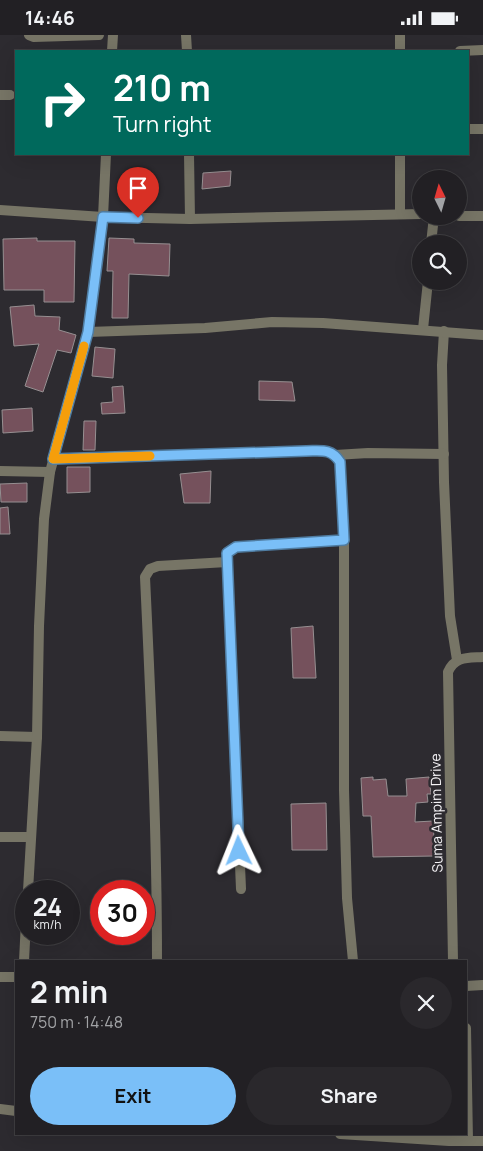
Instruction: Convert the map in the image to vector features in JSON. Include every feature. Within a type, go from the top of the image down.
[{"type":"street","points":[[29,35],[34,37],[99,35]]},
{"type":"street","points":[[112,50],[113,35]]},
{"type":"street","points":[[186,35],[186,50]]},
{"type":"street","points":[[400,35],[400,50]]},
{"type":"street","points":[[469,51],[483,50]]},
{"type":"street","points":[[469,129],[483,129]]},
{"type":"street","points":[[29,880],[37,737],[44,519],[53,459],[88,332],[103,217],[106,155]]},
{"type":"street","points":[[189,155],[190,219]]},
{"type":"street","points":[[400,155],[400,213]]},
{"type":"street","points":[[0,210],[103,217],[190,219],[412,214]]},
{"type":"street","points":[[468,216],[483,217]]},
{"type":"street","points":[[423,329],[427,290]]},
{"type":"street","points":[[88,332],[205,328],[272,322],[423,329],[483,335]]},
{"type":"street","name":"Suma Ampim Drive","points":[[444,331],[442,365],[444,454],[450,615],[454,663],[448,672],[453,960]]},
{"type":"street","points":[[53,459],[306,451],[329,452],[335,455],[340,462],[344,540],[344,790],[347,898],[353,960]]},
{"type":"street","points":[[335,455],[368,453],[444,454]]},
{"type":"street","points":[[0,471],[50,472]]},
{"type":"street","points":[[241,889],[227,553],[236,547],[344,540]]},
{"type":"street","points":[[157,960],[157,892],[145,577],[150,569],[158,566],[227,562]]},
{"type":"street","points":[[454,663],[462,659],[483,657]]},
{"type":"street","points":[[0,736],[37,737]]},
{"type":"street","points":[[0,837],[31,837]]},
{"type":"street","points":[[24,960],[25,945]]},
{"type":"street","points":[[0,977],[15,977]]},
{"type":"street","points":[[467,986],[483,985]]},
{"type":"street","points":[[467,1084],[468,1141]]},
{"type":"street","points":[[0,1109],[15,1111]]},
{"type":"street","points":[[358,1135],[483,1141]]},
{"type":"building","points":[[231,171],[230,186],[202,189],[203,173]]},
{"type":"building","points":[[37,238],[37,241],[75,241],[74,302],[44,302],[44,290],[4,290],[3,239]]},
{"type":"building","points":[[109,238],[134,239],[134,243],[170,244],[169,276],[129,274],[128,318],[112,318],[113,271],[107,271]]},
{"type":"building","points":[[34,305],[35,316],[60,317],[59,330],[76,335],[71,353],[57,350],[43,392],[25,386],[39,344],[14,346],[10,307]]},
{"type":"building","points":[[95,347],[115,349],[113,378],[92,376]]},
{"type":"building","points":[[259,381],[292,382],[295,401],[259,400]]},
{"type":"building","points":[[123,386],[125,413],[102,414],[101,403],[113,402],[112,387]]},
{"type":"building","points":[[32,408],[33,431],[3,433],[2,410]]},
{"type":"building","points":[[84,421],[96,421],[95,450],[83,450]]},
{"type":"building","points":[[67,467],[90,467],[90,492],[67,493]]},
{"type":"building","points":[[211,471],[210,503],[184,503],[180,474]]},
{"type":"building","points":[[27,483],[27,502],[1,502],[0,484]]},
{"type":"building","points":[[8,507],[10,534],[0,534],[0,508]]},
{"type":"building","points":[[313,626],[316,678],[293,678],[291,628]]},
{"type":"building","points":[[373,777],[373,780],[386,779],[388,796],[407,796],[406,779],[429,777],[431,794],[427,794],[428,802],[416,803],[415,822],[433,821],[435,856],[373,857],[371,816],[363,816],[361,778]]},
{"type":"building","points":[[326,803],[327,850],[292,850],[291,804]]},
{"type":"slow traffic","points":[[84,346],[53,459],[150,456]]},
{"type":"route","points":[[138,218],[103,217],[88,332],[53,459],[306,451],[329,452],[335,455],[340,462],[344,540],[236,547],[227,553],[239,851]]}]
